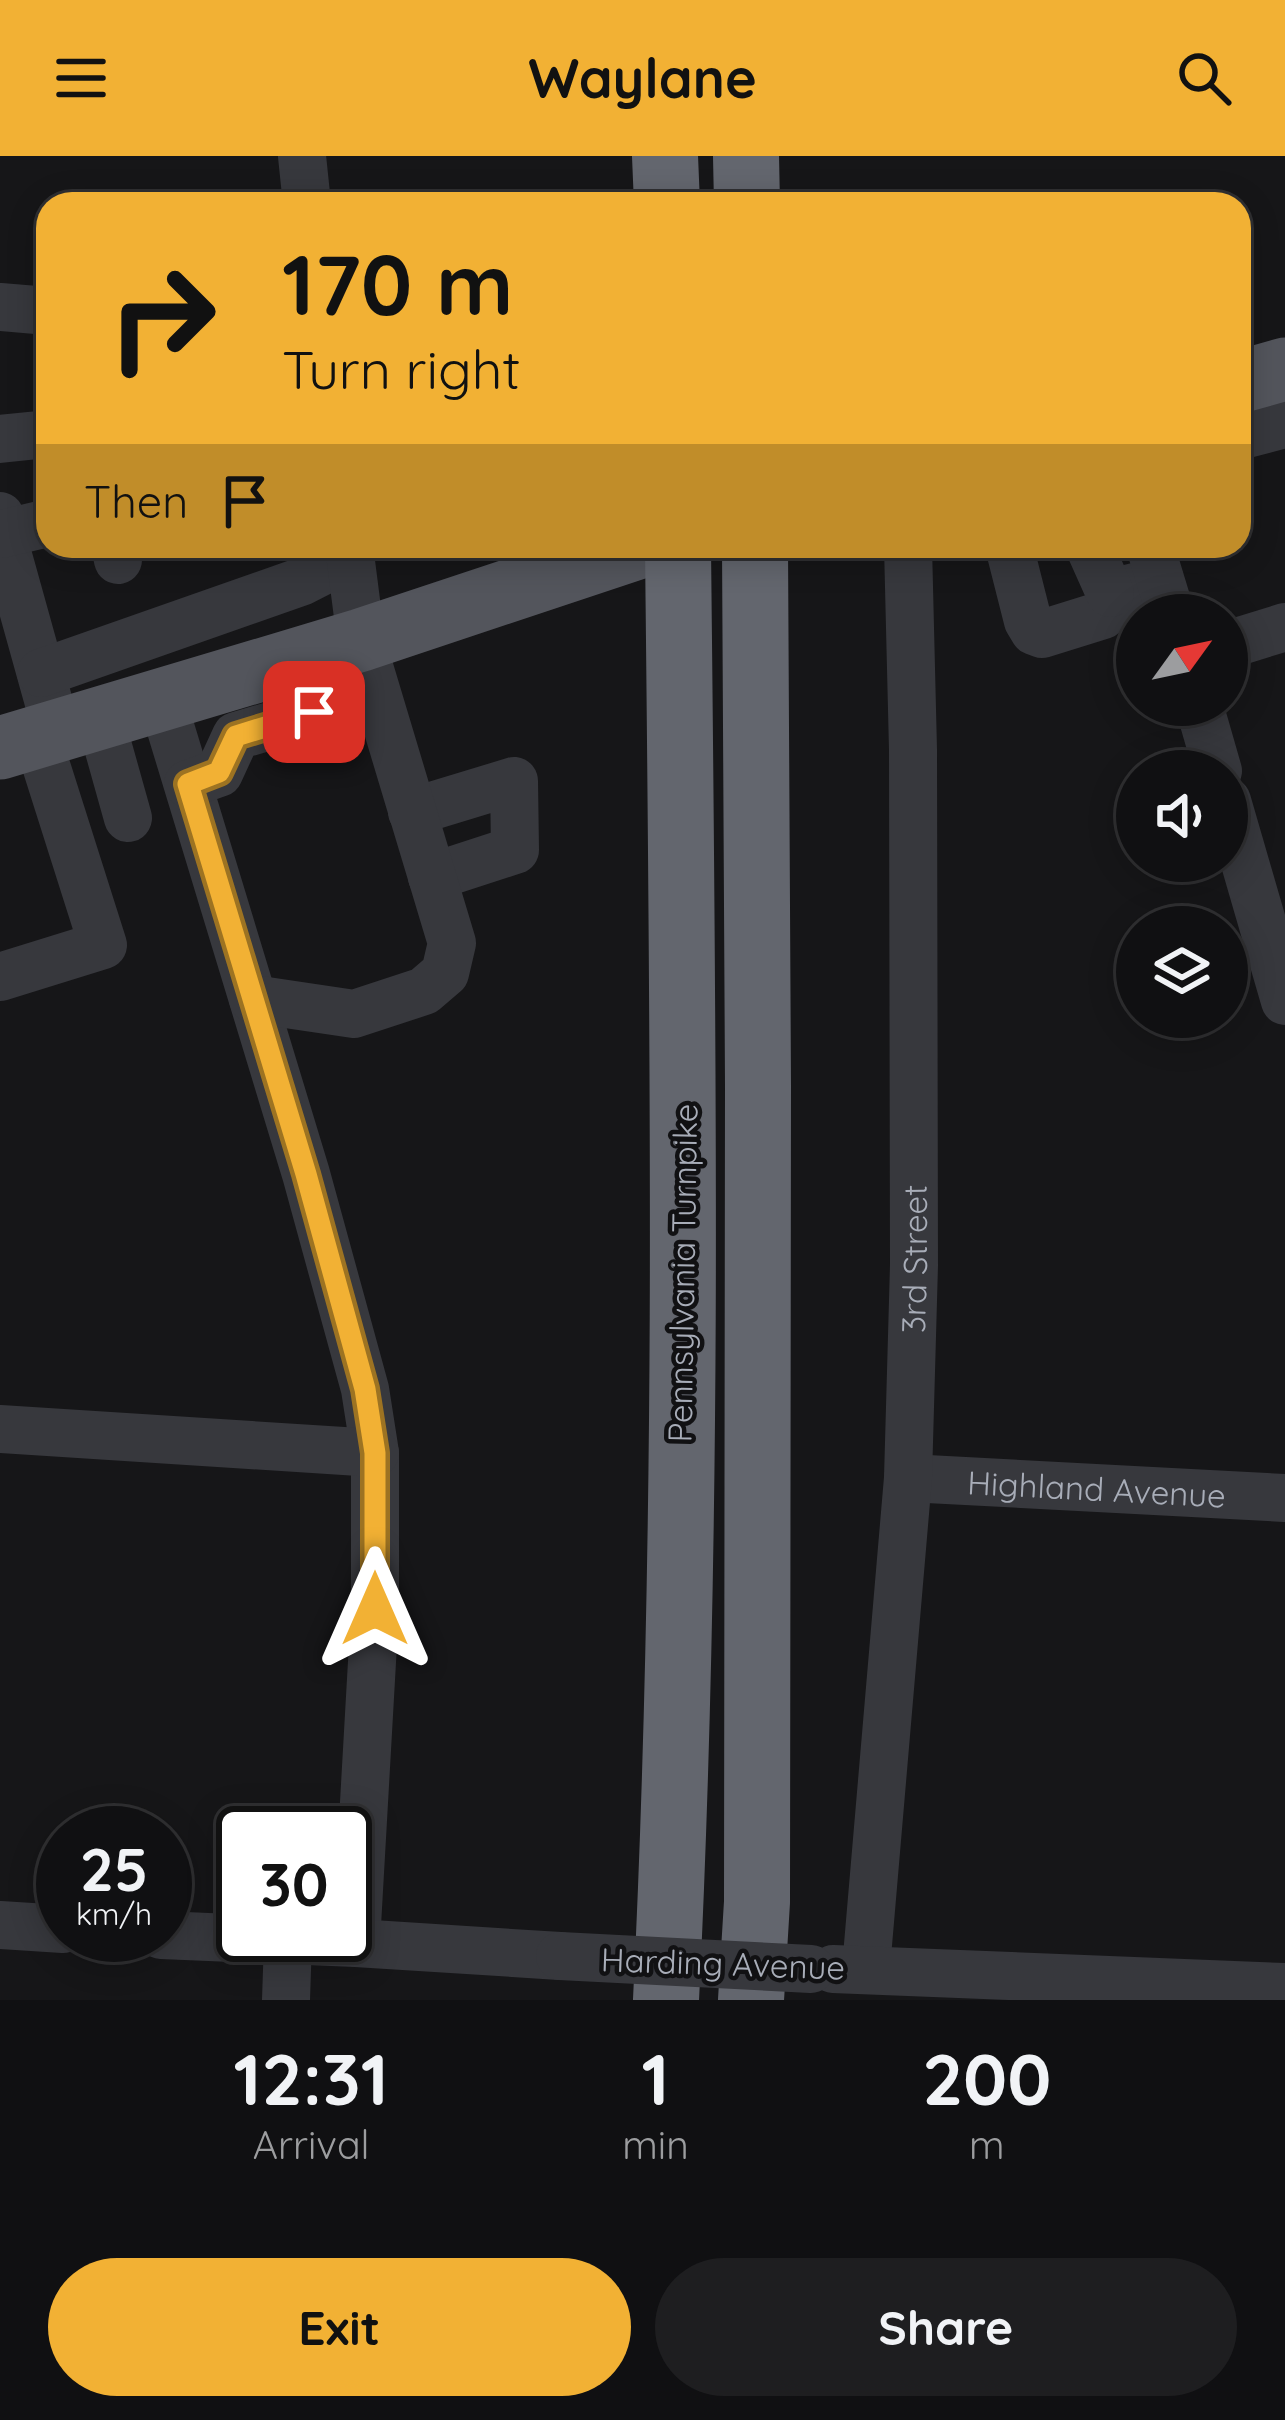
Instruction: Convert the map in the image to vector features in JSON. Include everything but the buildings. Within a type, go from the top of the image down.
[{"type":"highway","points":[[665,156],[666,192]]},
{"type":"highway","points":[[746,156],[747,192]]},
{"type":"highway","name":"Pennsylvania Turnpike","points":[[618,558],[685,1204],[666,2000]]},
{"type":"highway","points":[[752,2000],[757,1902],[755,558]]},
{"type":"main road","points":[[1251,378],[1285,368]]},
{"type":"main road","points":[[34,728],[162,700],[247,703],[332,649],[599,558]]},
{"type":"street","points":[[302,156],[306,192]]},
{"type":"street","points":[[0,307],[36,310]]},
{"type":"street","points":[[1251,433],[1285,424]]},
{"type":"street","points":[[0,440],[36,436]]},
{"type":"street","points":[[0,977],[103,945],[34,728],[17,524]]},
{"type":"street","points":[[34,728],[339,558]]},
{"type":"street","points":[[253,999],[354,1014],[424,991],[445,973],[452,944],[412,812],[332,649],[349,558]]},
{"type":"street","name":"3rd Street","points":[[866,1968],[908,1478],[914,1265],[908,558]]},
{"type":"street","points":[[1013,558],[1028,621],[1042,634],[1103,615],[1110,608],[1109,592],[1094,558]]},
{"type":"street","points":[[1109,592],[1160,581]]},
{"type":"street","points":[[1248,638],[1285,627]]},
{"type":"street","points":[[162,700],[188,784],[192,869],[253,999],[365,1389],[375,1453],[375,1609],[364,1806]]},
{"type":"street","points":[[188,784],[219,772],[247,703]]},
{"type":"street","points":[[34,728],[128,818]]},
{"type":"street","points":[[412,812],[514,781],[515,850],[432,877]]},
{"type":"street","points":[[1248,873],[1285,1001]]},
{"type":"street","points":[[0,1429],[375,1453]]},
{"type":"street","name":"Highland Avenue","points":[[908,1478],[1285,1498]]},
{"type":"street","points":[[0,1925],[36,1927]]},
{"type":"street","name":"Harding Avenue","points":[[372,1944],[811,1969],[866,1968],[1090,1989],[1285,1987]]},
{"type":"street","points":[[286,2000],[287,1962]]},
{"type":"route","points":[[314,712],[236,736],[219,772],[188,784],[306,1174],[365,1389],[375,1453],[375,1609]]}]
